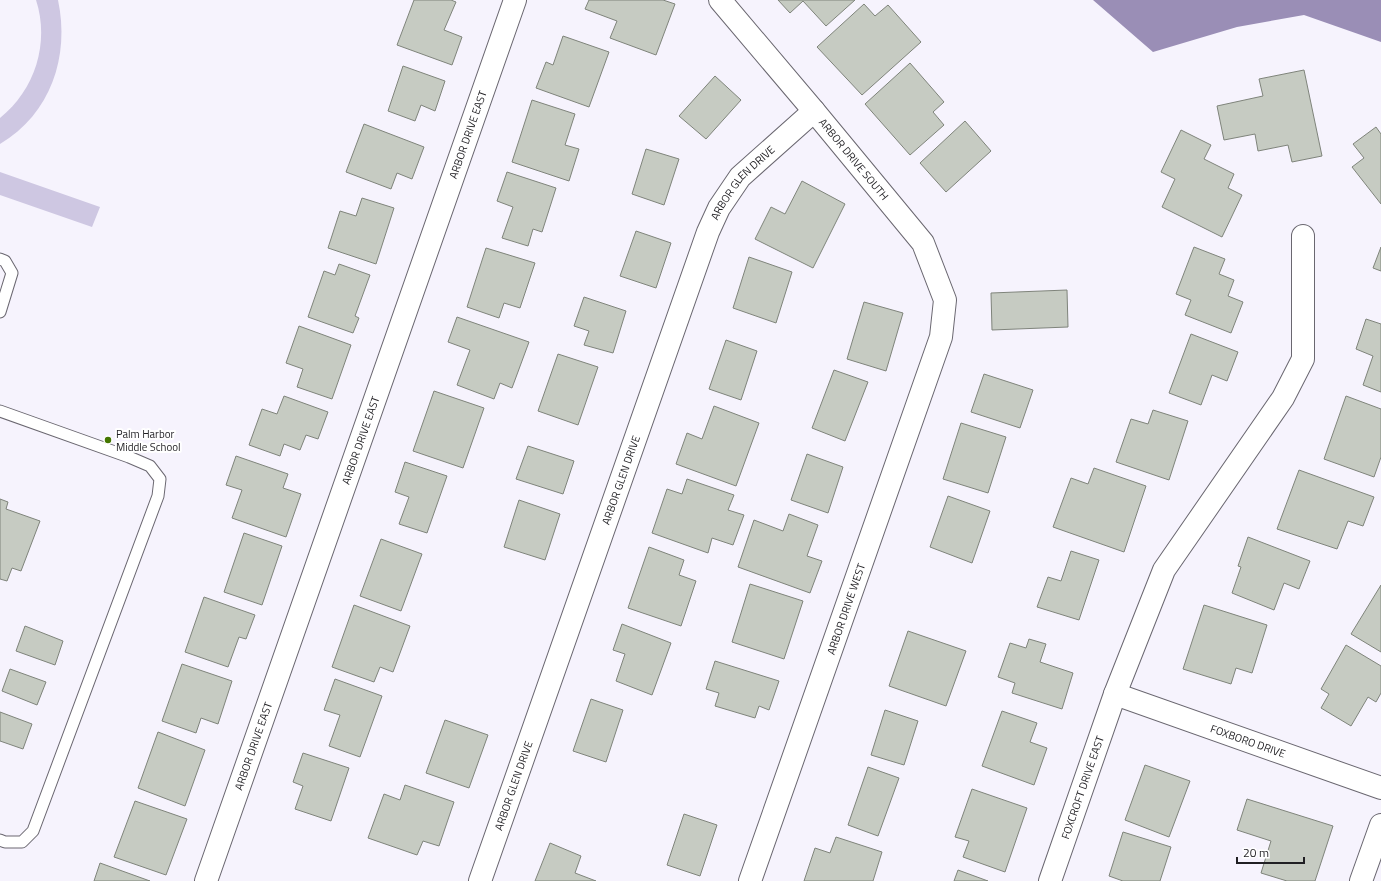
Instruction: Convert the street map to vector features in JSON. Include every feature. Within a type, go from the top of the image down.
[{"type":"street","name":"ARBOR DRIVE EAST","points":[[206,881],[515,0]]},
{"type":"street","name":"ARBOR DRIVE SOUTH","points":[[720,0],[923,243],[945,300],[941,337]]},
{"type":"street","name":"ARBOR GLEN DRIVE","points":[[480,881],[708,232],[719,208],[740,177],[814,111]]},
{"type":"street","name":"FOXCROFT DRIVE EAST","points":[[1050,881],[1115,694],[1164,570],[1283,398],[1303,359],[1303,236]]},
{"type":"street","name":"ARBOR DRIVE WEST","points":[[750,881],[941,337]]},
{"type":"street","name":"FOXBORO DRIVE","points":[[1115,694],[1381,788]]},
{"type":"street","points":[[1361,881],[1381,825]]},
{"type":"lane","points":[[0,259],[5,261],[12,273],[0,312]]},
{"type":"lane","points":[[0,411],[121,454],[150,466],[160,479],[158,496],[33,830],[22,842],[5,842],[0,840]]},
{"type":"shaded area","points":[[36,0],[58,0],[61,21],[61,42],[53,82],[44,100],[32,117],[18,131],[0,144],[0,118],[12,107],[22,94],[36,65],[40,49],[40,16]]},
{"type":"shaded area","points":[[1093,0],[1381,0],[1381,42],[1304,15],[1237,27],[1153,52]]},
{"type":"shaded area","points":[[0,172],[100,207],[92,227],[0,195]]},
{"type":"building","points":[[414,0],[451,0],[456,2],[444,30],[462,37],[452,65],[397,45]]},
{"type":"building","points":[[589,0],[663,0],[675,4],[656,55],[610,38],[617,21],[585,9]]},
{"type":"building","points":[[778,0],[855,0],[826,26],[803,1],[790,13]]},
{"type":"building","points":[[864,4],[875,16],[888,5],[921,42],[862,95],[817,47]]},
{"type":"building","points":[[563,36],[609,52],[589,107],[536,88],[546,62],[553,65]]},
{"type":"building","points":[[910,63],[944,102],[933,112],[944,125],[910,155],[865,104]]},
{"type":"building","points":[[403,66],[445,81],[435,111],[421,105],[415,121],[388,111]]},
{"type":"building","points":[[1304,70],[1322,156],[1292,162],[1288,145],[1258,151],[1255,134],[1224,140],[1217,106],[1263,96],[1259,79]]},
{"type":"building","points":[[715,76],[741,100],[706,139],[679,116]]},
{"type":"building","points":[[532,100],[575,114],[565,145],[579,149],[569,181],[512,162]]},
{"type":"building","points":[[965,121],[991,151],[946,192],[920,163]]},
{"type":"building","points":[[364,124],[424,147],[412,179],[397,173],[391,189],[346,172]]},
{"type":"building","points":[[1376,127],[1381,134],[1381,204],[1352,167],[1364,158],[1353,144]]},
{"type":"building","points":[[1181,130],[1211,145],[1204,159],[1234,174],[1228,188],[1242,195],[1222,237],[1162,207],[1175,179],[1161,172]]},
{"type":"building","points":[[646,149],[679,159],[664,205],[632,194]]},
{"type":"building","points":[[507,172],[556,188],[542,232],[533,229],[528,246],[502,238],[513,207],[497,201]]},
{"type":"building","points":[[802,181],[845,204],[813,268],[755,239],[771,207],[785,214]]},
{"type":"building","points":[[362,198],[394,208],[376,264],[328,248],[340,211],[356,216]]},
{"type":"building","points":[[636,231],[671,243],[656,288],[620,276]]},
{"type":"building","points":[[1194,247],[1225,259],[1219,274],[1234,280],[1228,296],[1243,302],[1231,333],[1185,315],[1191,300],[1176,294]]},
{"type":"building","points":[[1381,247],[1381,271],[1373,268]]},
{"type":"building","points":[[486,248],[535,263],[520,308],[504,303],[499,318],[467,307]]},
{"type":"building","points":[[749,257],[792,272],[776,323],[733,308]]},
{"type":"building","points":[[339,264],[370,275],[355,316],[359,318],[353,333],[308,317],[324,271],[335,275]]},
{"type":"building","points":[[1067,290],[1068,327],[992,330],[991,293]]},
{"type":"building","points":[[584,297],[626,311],[613,353],[584,345],[589,331],[574,326]]},
{"type":"building","points":[[864,302],[903,313],[886,371],[847,359]]},
{"type":"building","points":[[457,317],[529,342],[512,388],[500,383],[494,399],[457,385],[470,350],[448,342]]},
{"type":"building","points":[[1366,319],[1381,324],[1381,392],[1363,385],[1373,356],[1356,349]]},
{"type":"building","points":[[299,326],[351,345],[332,399],[297,387],[303,369],[286,363]]},
{"type":"building","points":[[1191,334],[1238,352],[1227,381],[1212,375],[1201,405],[1169,393]]},
{"type":"building","points":[[726,340],[757,351],[741,400],[709,389]]},
{"type":"building","points":[[558,354],[598,367],[578,425],[538,411]]},
{"type":"building","points":[[834,370],[868,382],[845,441],[812,428]]},
{"type":"building","points":[[984,374],[1033,390],[1020,428],[971,412]]},
{"type":"building","points":[[434,391],[484,408],[463,468],[413,451]]},
{"type":"building","points":[[284,396],[328,412],[318,439],[306,435],[300,450],[284,444],[280,456],[249,445],[262,409],[277,414]]},
{"type":"building","points":[[1346,396],[1381,409],[1381,457],[1374,477],[1324,459]]},
{"type":"building","points":[[714,406],[759,423],[736,486],[676,464],[687,433],[702,439]]},
{"type":"building","points":[[1153,410],[1188,421],[1169,480],[1116,462],[1131,419],[1148,424]]},
{"type":"building","points":[[961,423],[1006,437],[988,493],[943,479]]},
{"type":"building","points":[[528,446],[574,461],[563,494],[516,479]]},
{"type":"building","points":[[807,454],[843,467],[828,513],[791,500]]},
{"type":"building","points":[[236,456],[288,474],[283,488],[301,494],[286,537],[232,518],[242,490],[226,485]]},
{"type":"building","points":[[405,462],[447,476],[427,533],[399,524],[409,497],[395,492]]},
{"type":"building","points":[[1094,468],[1146,486],[1124,552],[1053,527],[1071,478],[1088,484]]},
{"type":"building","points":[[1299,470],[1374,497],[1363,526],[1348,521],[1337,549],[1277,529]]},
{"type":"building","points":[[687,479],[734,495],[728,510],[744,515],[733,545],[712,538],[708,553],[652,533],[667,489],[682,494]]},
{"type":"building","points":[[948,496],[990,511],[972,563],[930,547]]},
{"type":"building","points":[[0,499],[8,502],[6,509],[40,521],[21,571],[12,568],[7,581],[0,579]]},
{"type":"building","points":[[519,500],[560,514],[545,560],[504,547]]},
{"type":"building","points":[[789,514],[818,525],[807,556],[822,561],[810,593],[738,567],[754,520],[783,531]]},
{"type":"building","points":[[244,533],[282,546],[262,605],[224,592]]},
{"type":"building","points":[[1248,537],[1310,561],[1299,589],[1284,583],[1274,610],[1232,593],[1241,567],[1238,566]]},
{"type":"building","points":[[381,539],[422,554],[401,611],[360,596]]},
{"type":"building","points":[[649,547],[684,560],[679,575],[696,581],[681,626],[628,608]]},
{"type":"building","points":[[1071,551],[1099,560],[1079,620],[1037,607],[1048,577],[1061,581]]},
{"type":"building","points":[[750,584],[803,601],[784,659],[732,642]]},
{"type":"building","points":[[1381,585],[1381,652],[1351,634]]},
{"type":"building","points":[[204,597],[255,615],[246,639],[239,637],[228,667],[185,652]]},
{"type":"building","points":[[354,605],[410,626],[393,672],[380,667],[374,682],[332,667]]},
{"type":"building","points":[[1204,605],[1267,625],[1252,673],[1236,668],[1231,684],[1183,669]]},
{"type":"building","points":[[622,624],[671,643],[652,695],[616,681],[625,654],[613,650]]},
{"type":"building","points":[[25,626],[63,641],[55,665],[16,651]]},
{"type":"building","points":[[908,631],[966,651],[946,706],[889,686]]},
{"type":"building","points":[[1029,639],[1046,644],[1040,662],[1073,673],[1062,709],[1012,693],[1015,683],[998,677],[1010,643],[1026,648]]},
{"type":"building","points":[[1346,645],[1381,666],[1381,693],[1376,702],[1368,697],[1351,726],[1321,708],[1329,694],[1321,689]]},
{"type":"building","points":[[715,661],[779,681],[769,710],[759,706],[755,718],[715,706],[719,693],[706,689]]},
{"type":"building","points":[[182,664],[232,681],[218,724],[201,718],[196,733],[162,721]]},
{"type":"building","points":[[10,669],[46,682],[37,705],[2,691]]},
{"type":"building","points":[[335,679],[382,696],[360,757],[329,746],[340,715],[324,710]]},
{"type":"building","points":[[591,699],[623,710],[606,762],[573,751]]},
{"type":"building","points":[[885,710],[918,721],[904,765],[871,755]]},
{"type":"building","points":[[1002,711],[1037,723],[1030,742],[1047,748],[1034,785],[982,766]]},
{"type":"building","points":[[0,712],[32,724],[23,749],[0,741]]},
{"type":"building","points":[[445,720],[488,735],[469,788],[426,773]]},
{"type":"building","points":[[158,732],[205,750],[185,806],[138,788]]},
{"type":"building","points":[[303,753],[349,768],[331,821],[295,809],[303,786],[293,782]]},
{"type":"building","points":[[1145,765],[1190,781],[1169,837],[1125,820]]},
{"type":"building","points":[[868,767],[899,778],[878,836],[848,825]]},
{"type":"building","points":[[405,785],[454,802],[439,846],[423,841],[417,855],[368,838],[384,794],[400,800]]},
{"type":"building","points":[[972,789],[1027,808],[1005,872],[963,857],[969,841],[955,837]]},
{"type":"building","points":[[1247,799],[1333,826],[1315,881],[1287,881],[1261,873],[1271,841],[1237,830]]},
{"type":"building","points":[[135,801],[187,819],[166,875],[114,857]]},
{"type":"building","points":[[684,814],[717,825],[700,876],[667,865]]},
{"type":"building","points":[[1123,832],[1171,847],[1160,881],[1123,881],[1109,876]]},
{"type":"building","points":[[836,837],[882,852],[873,881],[804,881],[815,848],[830,853]]},
{"type":"building","points":[[550,843],[581,856],[575,873],[596,881],[535,881]]},
{"type":"building","points":[[100,863],[150,881],[94,881]]},
{"type":"building","points":[[958,870],[988,881],[954,881]]},
{"type":"place","name":"Palm Harbor Middle School","points":[[108,440]]}]
